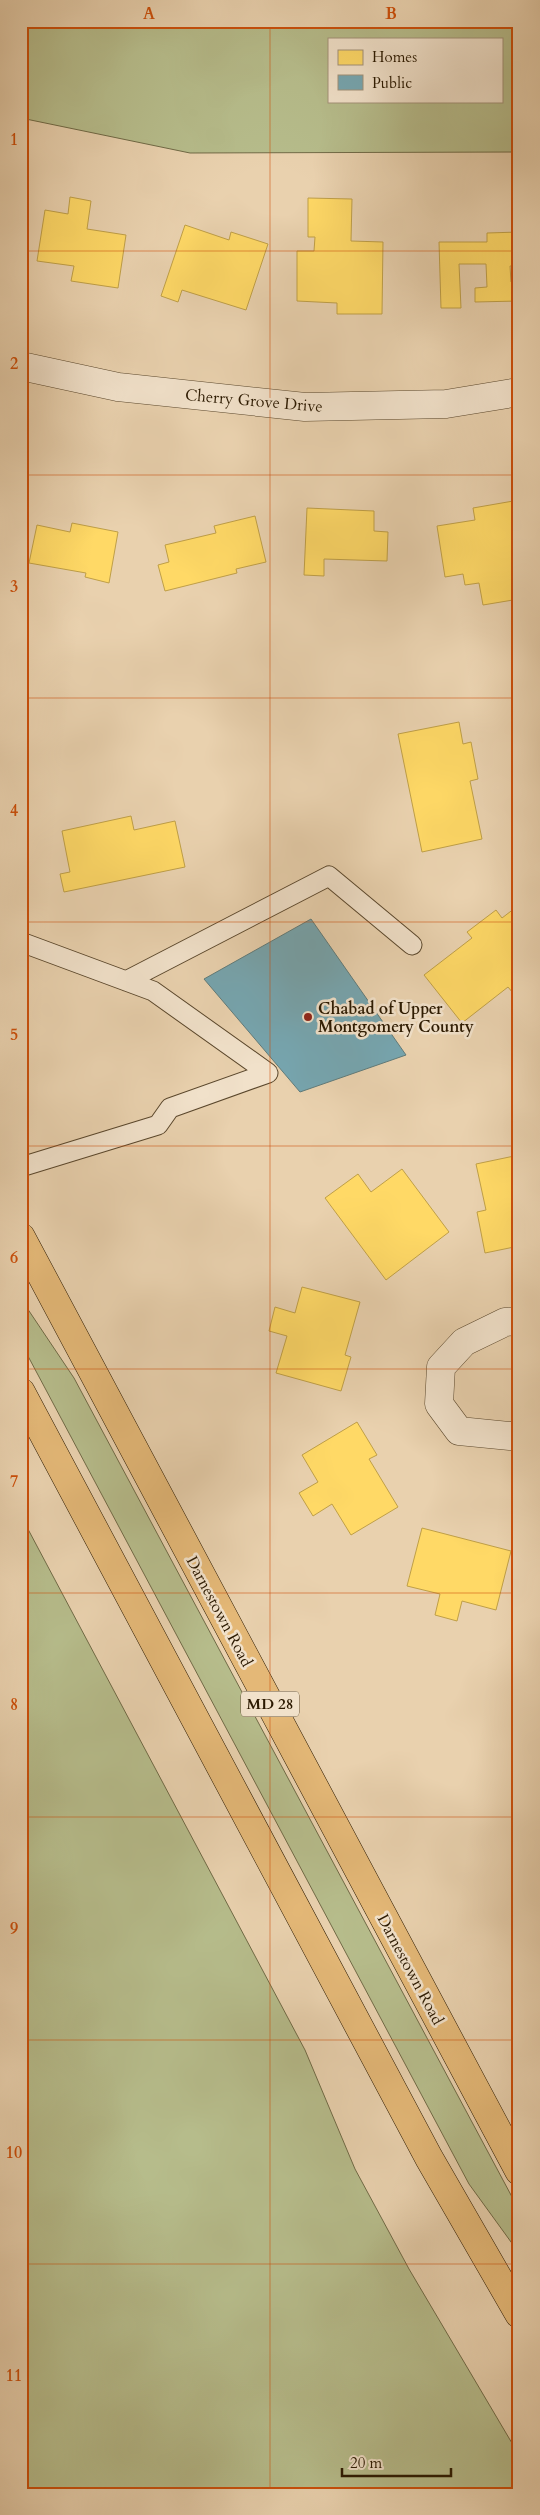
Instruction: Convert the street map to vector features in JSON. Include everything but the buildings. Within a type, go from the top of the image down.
[{"type":"main road","name":"Darnestown Road","points":[[21,1237],[519,2171]]},
{"type":"main road","points":[[21,1392],[429,2158],[519,2314]]},
{"type":"street","name":"Cherry Grove Drive","points":[[21,366],[118,387],[305,407],[446,404],[519,392]]},
{"type":"street","points":[[519,1321],[505,1322],[464,1342],[441,1367],[439,1404],[459,1431],[510,1436],[519,1435]]},
{"type":"lane","points":[[126,981],[329,876],[412,945]]},
{"type":"lane","points":[[21,942],[153,991],[268,1073],[170,1108],[158,1125],[21,1167]]},
{"type":"green space","points":[[21,21],[519,21],[519,152],[190,153],[21,118]]},
{"type":"green space","points":[[21,1299],[74,1378],[519,2210],[519,2253],[469,2184],[21,1343]]},
{"type":"green space","points":[[21,1516],[305,2050],[355,2169],[409,2269],[519,2455],[519,2494],[21,2494]]},
{"type":"place","name":"Chabad of Upper Montgomery County","points":[[308,1017]]}]
